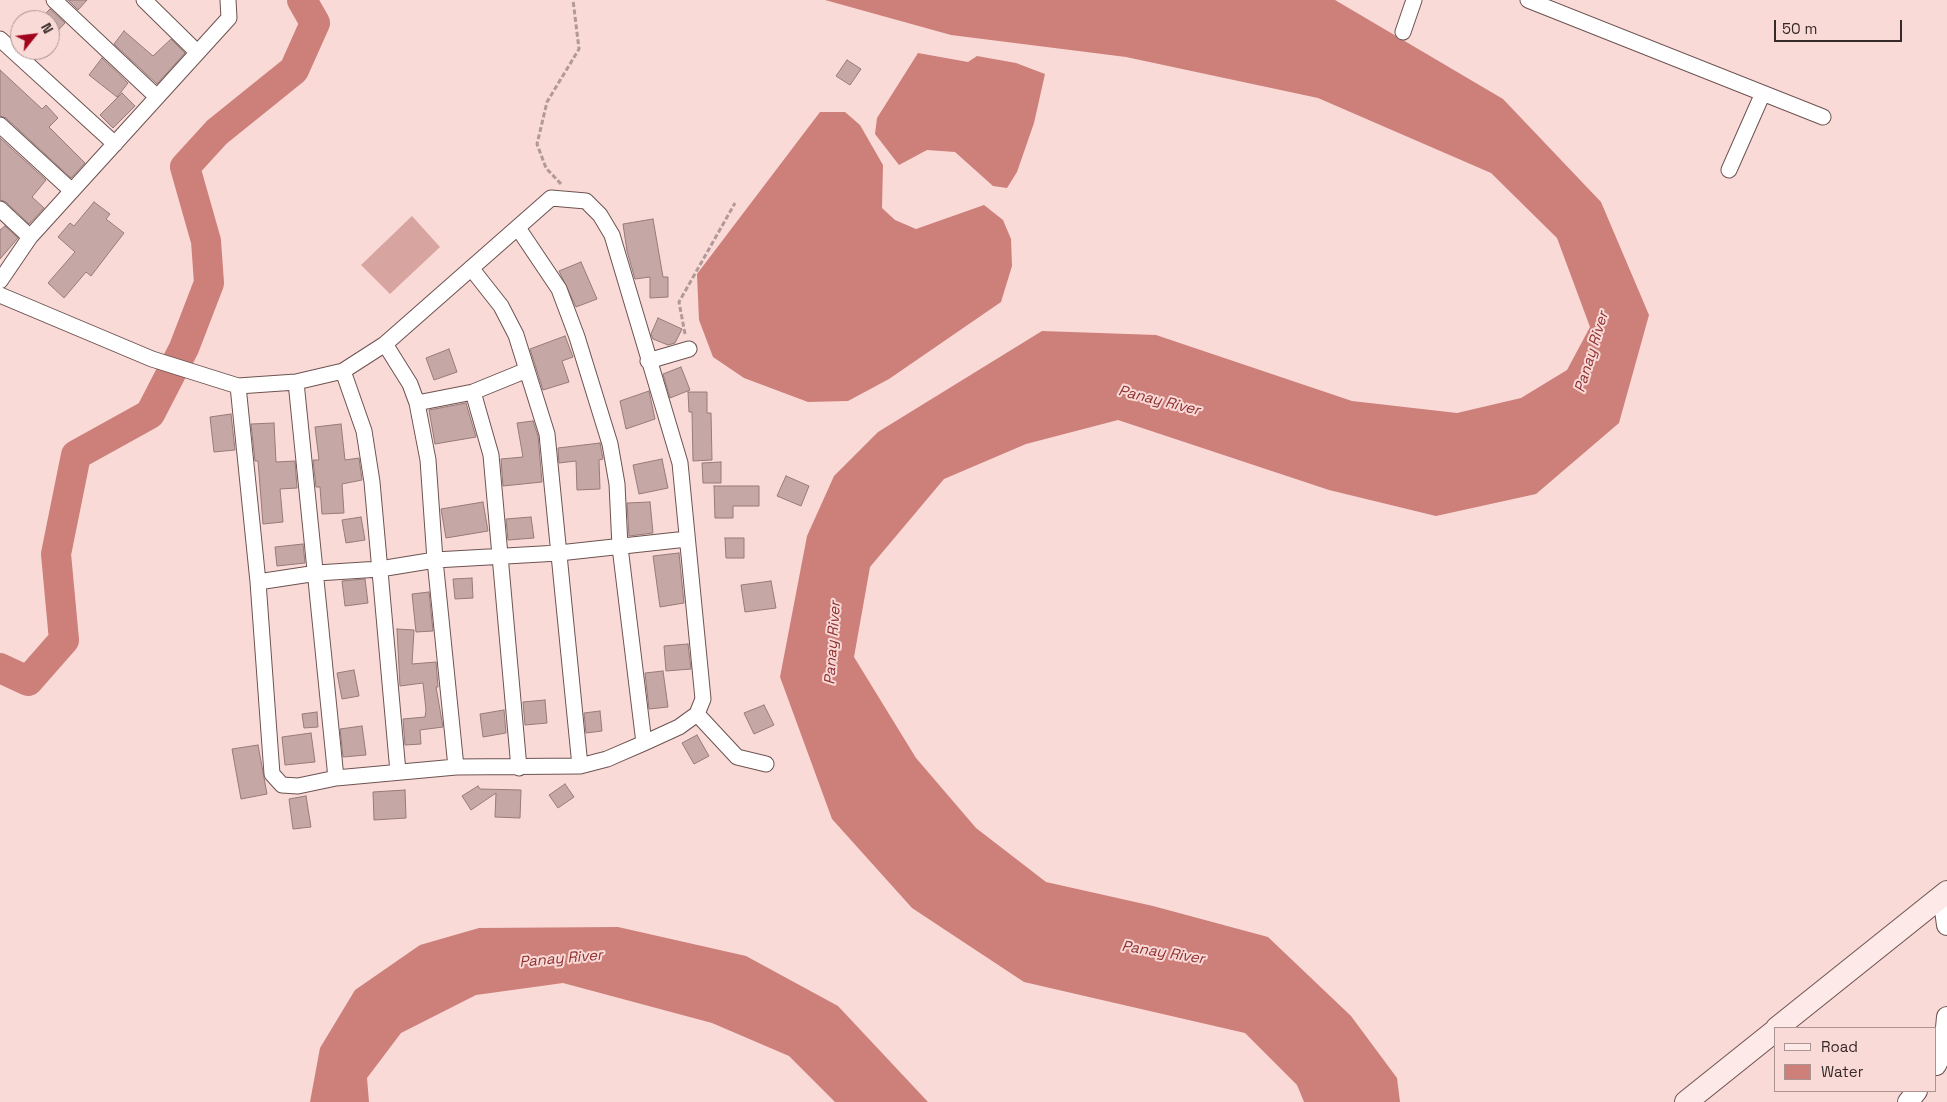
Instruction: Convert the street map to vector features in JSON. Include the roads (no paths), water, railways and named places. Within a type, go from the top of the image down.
[{"type":"main road","points":[[1779,1027],[1945,894]]},
{"type":"main road","points":[[1686,1102],[1774,1031]]},
{"type":"street","points":[[54,0],[157,97]]},
{"type":"street","points":[[144,0],[197,52]]},
{"type":"street","points":[[0,280],[30,237],[229,18],[228,0]]},
{"type":"street","points":[[1403,32],[1414,0]]},
{"type":"street","points":[[1528,0],[1822,117]]},
{"type":"street","points":[[0,39],[115,144]]},
{"type":"street","points":[[1729,170],[1763,93]]},
{"type":"street","points":[[0,125],[72,191]]},
{"type":"street","points":[[0,295],[180,369],[238,386],[296,382],[343,370],[385,344],[551,198],[586,201],[600,215],[612,235],[648,361],[680,463],[703,699],[697,714],[680,727],[644,744],[607,759],[580,766],[519,768],[456,767],[336,778],[298,786],[282,784],[272,774],[258,582],[238,386]]},
{"type":"street","points":[[0,210],[30,237]]},
{"type":"street","points":[[518,228],[559,289],[577,337],[610,444],[617,484],[620,547],[644,744]]},
{"type":"street","points":[[471,268],[501,306],[516,335],[546,434],[580,766]]},
{"type":"street","points":[[385,344],[410,384],[417,403],[428,460],[435,560],[456,767]]},
{"type":"street","points":[[648,361],[689,349]]},
{"type":"street","points":[[343,370],[364,431],[372,482],[398,772]]},
{"type":"street","points":[[417,403],[473,392],[527,370]]},
{"type":"street","points":[[296,382],[336,778]]},
{"type":"street","points":[[473,392],[491,455],[519,768]]},
{"type":"street","points":[[258,582],[316,573],[380,569],[435,560],[559,553],[687,539]]},
{"type":"street","points":[[697,714],[737,757],[766,764]]},
{"type":"street","points":[[1945,894],[1947,925]]},
{"type":"street","points":[[1937,1063],[1944,1049],[1947,1017]]},
{"type":"street","points":[[1908,1102],[1916,1092]]},
{"type":"water","name":"Panay River","points":[[825,0],[1335,0],[1503,99],[1601,202],[1649,315],[1619,423],[1536,494],[1436,516],[1329,490],[1118,420],[1026,444],[944,479],[870,567],[854,657],[916,758],[976,828],[1046,882],[1153,906],[1268,937],[1351,1016],[1397,1078],[1400,1102],[1304,1102],[1297,1085],[1245,1033],[1024,982],[912,908],[832,819],[780,677],[807,536],[834,476],[878,432],[1042,331],[1156,335],[1352,401],[1457,413],[1521,398],[1567,370],[1590,327],[1557,238],[1491,173],[1318,98],[1126,57],[951,35]]},
{"type":"water","points":[[918,53],[968,62],[977,56],[1016,63],[1045,74],[1034,123],[1017,172],[1007,188],[993,186],[955,152],[927,150],[899,165],[875,134],[877,118]]},
{"type":"water","points":[[820,112],[845,112],[860,125],[883,165],[882,208],[895,220],[916,229],[984,205],[1003,220],[1011,239],[1012,266],[1001,302],[889,379],[848,401],[808,402],[744,378],[713,357],[699,320],[697,274]]},
{"type":"water","name":"Panay River","points":[[618,927],[746,956],[838,1006],[928,1102],[835,1102],[789,1056],[712,1023],[563,983],[476,995],[401,1033],[367,1078],[369,1102],[310,1102],[320,1048],[355,990],[420,945],[479,928]]},
{"type":"waterway","points":[[0,668],[28,681],[64,640],[56,554],[76,455],[150,414],[184,348],[209,283],[206,241],[185,167],[217,132],[294,70],[315,23],[302,0]]}]
